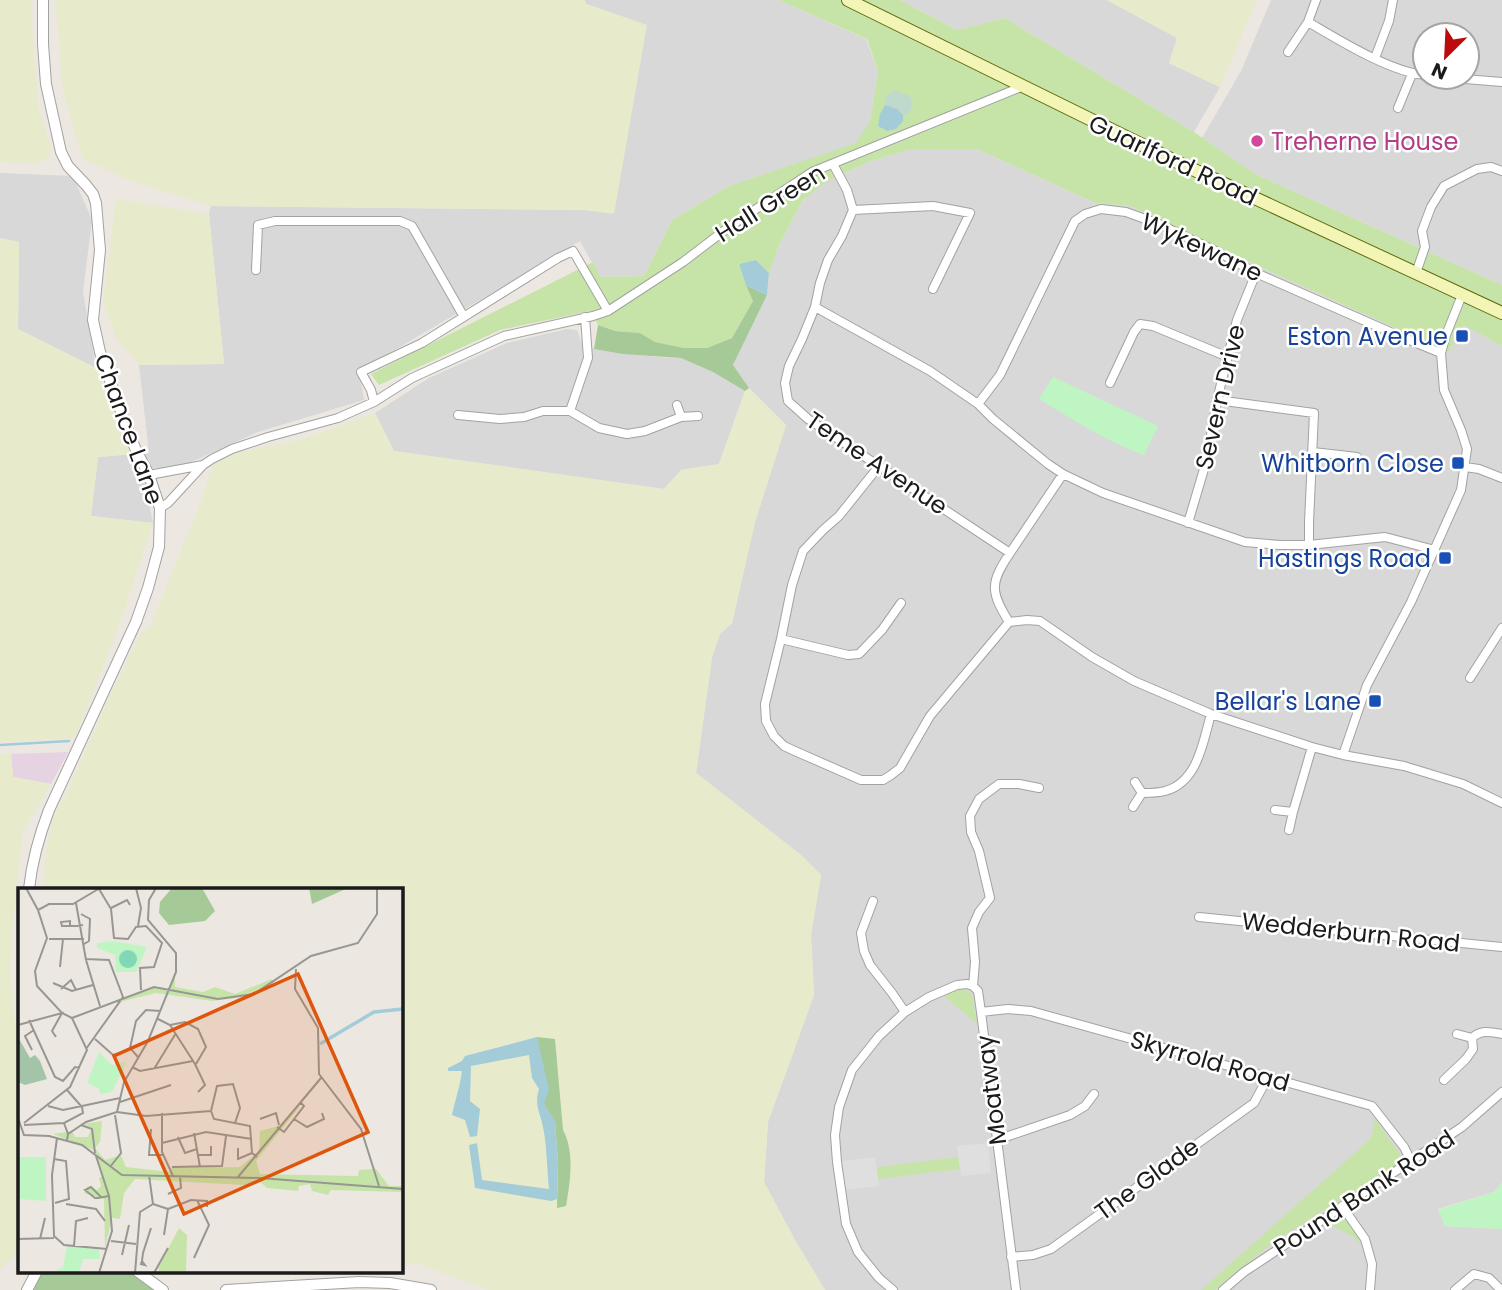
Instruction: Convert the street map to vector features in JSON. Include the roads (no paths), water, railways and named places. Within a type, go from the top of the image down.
[{"type":"main road","name":"Guarlford Road","points":[[848,0],[1183,165],[1502,313]]},
{"type":"street","name":"Chance Lane","points":[[29,888],[33,859],[49,810],[136,622],[148,588],[159,547],[160,508],[149,475],[126,426],[100,352],[93,320],[100,250],[96,203],[93,194],[68,166],[58,142],[46,84],[43,0]]},
{"type":"street","points":[[1288,52],[1308,22],[1317,0]]},
{"type":"street","points":[[1375,58],[1389,21],[1393,0]]},
{"type":"street","points":[[1308,22],[1375,58],[1411,74]]},
{"type":"street","points":[[1398,108],[1411,76]]},
{"type":"street","points":[[1481,80],[1502,82]]},
{"type":"street","name":"Hall Green","points":[[149,475],[203,465],[232,449],[338,418],[374,402],[412,378],[504,336],[608,311],[812,172],[1021,87]]},
{"type":"street","points":[[834,164],[853,210],[933,206],[970,213],[933,289]]},
{"type":"street","points":[[1416,273],[1426,247],[1422,231],[1431,207],[1444,186],[1477,169],[1491,167],[1502,170]]},
{"type":"street","name":"Wykewane","points":[[978,404],[1000,375],[1075,222],[1085,214],[1101,209],[1126,212],[1171,230],[1256,273],[1441,353]]},
{"type":"street","name":"Teme Avenue","points":[[853,210],[828,260],[815,307],[789,366],[785,383],[788,401],[808,419],[1010,553]]},
{"type":"street","points":[[256,270],[258,225],[275,221],[400,221],[412,226],[464,317]]},
{"type":"street","points":[[374,402],[361,372],[422,343],[572,251],[608,311]]},
{"type":"street","name":"Severn Drive","points":[[1188,523],[1207,459],[1217,400],[1237,320],[1256,273]]},
{"type":"street","points":[[1343,755],[1367,685],[1411,602],[1461,490],[1467,449],[1444,390],[1441,353],[1462,295]]},
{"type":"street","points":[[815,307],[930,371],[978,404],[1032,452],[1063,474],[1103,493],[1245,542],[1309,545],[1385,537],[1435,551]]},
{"type":"street","points":[[570,411],[588,358],[585,317]]},
{"type":"street","points":[[1110,383],[1140,324],[1153,326],[1228,357]]},
{"type":"street","points":[[1217,400],[1314,413],[1309,545]]},
{"type":"street","points":[[677,405],[681,417]]},
{"type":"street","points":[[458,415],[500,419],[524,417],[543,411],[570,411],[599,428],[627,434],[645,431],[681,417],[698,416]]},
{"type":"street","points":[[1313,452],[1357,457]]},
{"type":"street","name":"Hall Green","points":[[160,508],[168,503],[203,465]]},
{"type":"street","points":[[879,466],[839,516],[803,551],[792,585],[765,704],[766,721],[774,736],[784,746],[861,780],[883,780],[900,768],[930,716],[1009,622],[1040,621],[1092,657],[1134,681],[1211,714],[1312,747],[1404,766],[1463,784],[1502,803]]},
{"type":"street","points":[[1465,467],[1502,478]]},
{"type":"street","points":[[1009,622],[1001,608],[994,583],[998,572],[1063,474]]},
{"type":"street","points":[[781,639],[848,655],[859,654],[901,603]]},
{"type":"street","points":[[1471,678],[1502,628]]},
{"type":"street","points":[[1142,793],[1165,791],[1182,782],[1197,764],[1211,714]]},
{"type":"street","points":[[1289,830],[1312,747]]},
{"type":"street","points":[[1135,782],[1142,793]]},
{"type":"street","name":"Moatway","points":[[1016,1290],[981,1012],[978,991],[974,986],[972,928],[979,912],[990,898],[979,851],[971,832],[970,816],[979,799],[999,784],[1039,788]]},
{"type":"street","points":[[1133,807],[1142,793]]},
{"type":"street","points":[[1275,810],[1293,812]]},
{"type":"street","points":[[873,901],[861,933],[863,951],[870,965],[905,1012]]},
{"type":"street","name":"Wedderburn Road","points":[[1199,918],[1502,947]]},
{"type":"street","points":[[893,1290],[878,1278],[858,1252],[846,1224],[835,1135],[839,1107],[852,1070],[879,1037],[905,1012],[929,997],[957,985],[974,986]]},
{"type":"street","name":"Skyrrold Road","points":[[981,1012],[1009,1009],[1031,1011],[1372,1107],[1404,1147],[1411,1161]]},
{"type":"street","points":[[1444,1080],[1474,1049],[1472,1038],[1476,1033],[1486,1031],[1502,1034]]},
{"type":"street","points":[[1457,1034],[1472,1038]]},
{"type":"street","name":"The Glade","points":[[1011,1257],[1033,1255],[1051,1249],[1254,1103],[1268,1077]]},
{"type":"street","name":"Pound Bank Road","points":[[1223,1290],[1244,1272],[1462,1128],[1502,1092]]},
{"type":"street","points":[[997,1140],[1070,1115],[1085,1106],[1094,1094]]},
{"type":"street","points":[[1342,1206],[1365,1239],[1372,1264],[1370,1290]]},
{"type":"street","points":[[27,1290],[36,1272]]},
{"type":"street","points":[[138,1272],[163,1290]]},
{"type":"street","points":[[1455,1290],[1474,1274],[1489,1278],[1502,1290]]},
{"type":"street","points":[[226,1290],[359,1282],[390,1283],[431,1290]]},
{"type":"water","points":[[885,105],[897,109],[903,115],[903,121],[896,129],[887,131],[878,126]]},
{"type":"water","points":[[756,260],[769,273],[767,295],[746,285],[739,264]]},
{"type":"water","points":[[537,1037],[549,1090],[544,1104],[555,1121],[557,1199],[551,1201],[475,1188],[469,1145],[477,1143],[482,1180],[549,1189],[544,1135],[537,1104],[539,1089],[532,1078],[529,1055],[471,1066],[470,1101],[480,1109],[477,1136],[470,1137],[465,1120],[452,1115],[462,1071],[448,1071],[448,1068],[462,1061],[465,1056]]},
{"type":"waterway","points":[[0,745],[69,741]]},
{"type":"place","name":"Treherne House","points":[[1257,141]]},
{"type":"place","name":"Eston Avenue","points":[[1462,336]]},
{"type":"place","name":"Whitborn Close","points":[[1458,463]]},
{"type":"place","name":"Hastings Road","points":[[1445,558]]},
{"type":"place","name":"Bellar's Lane","points":[[1375,701]]}]
